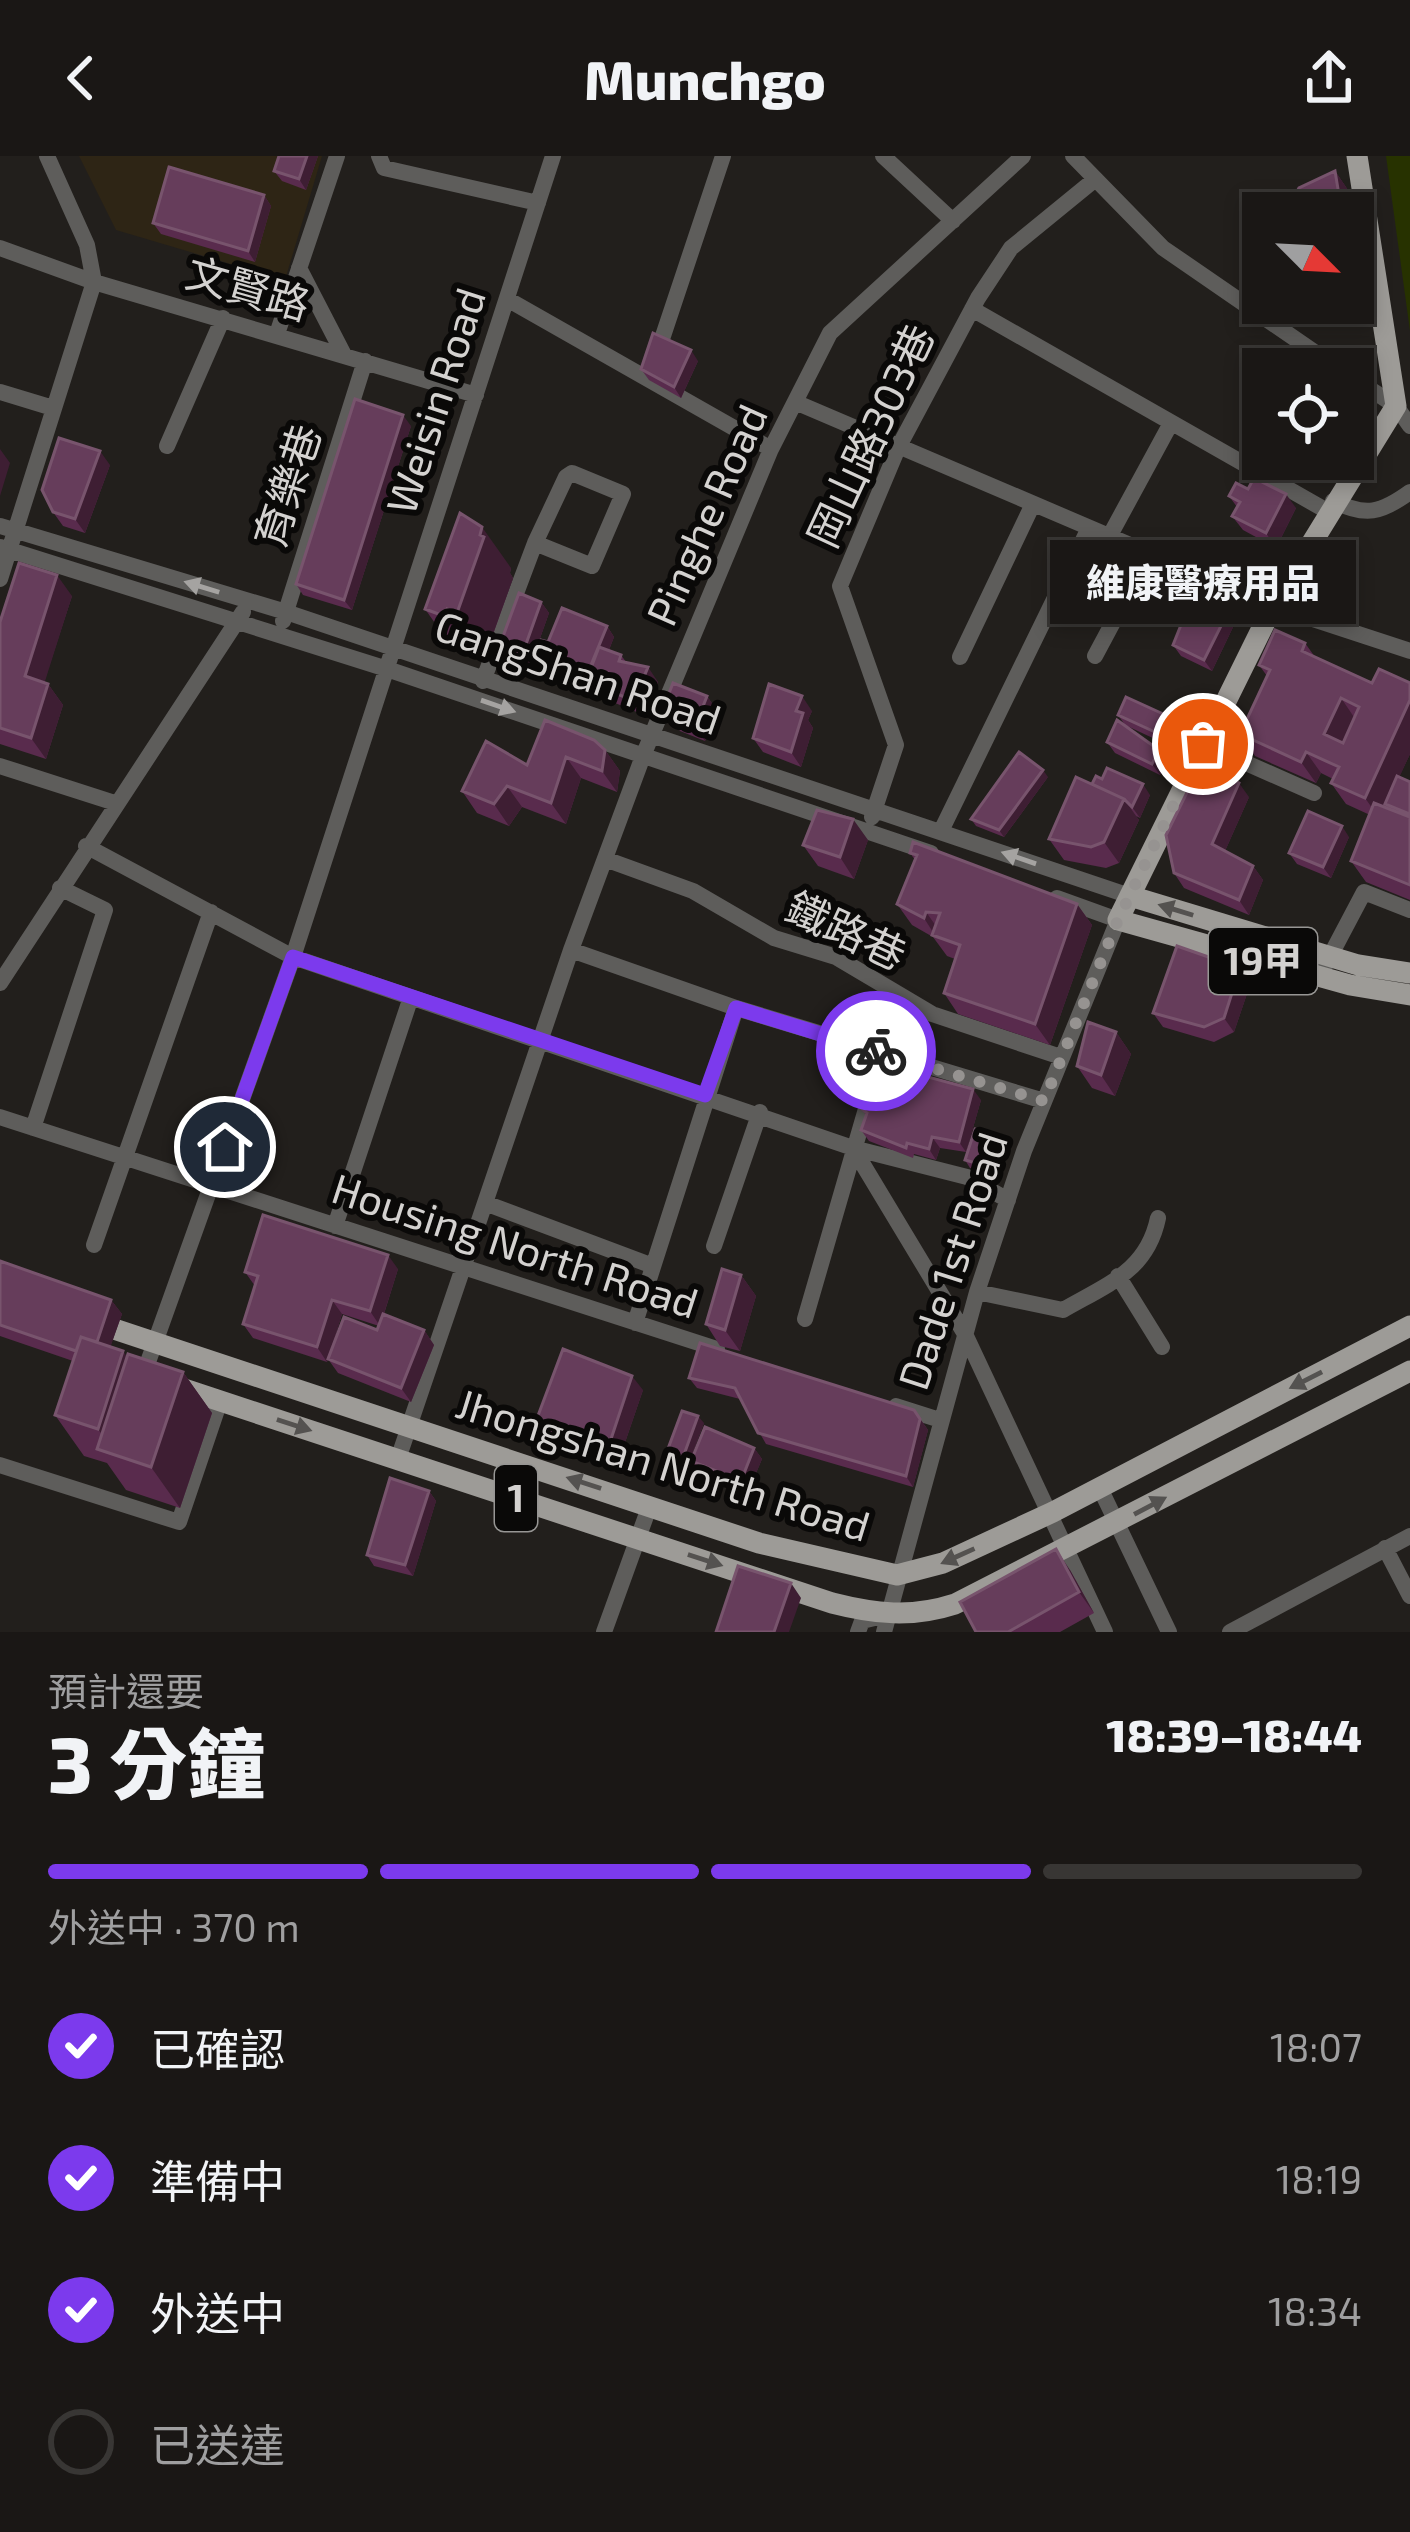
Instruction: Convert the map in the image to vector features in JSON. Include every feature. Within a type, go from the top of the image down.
[{"type":"main road","points":[[1118,920],[1273,606],[1330,506],[1403,408],[1357,156]]},
{"type":"main road","name":"19甲","points":[[1130,896],[1325,967]]},
{"type":"main road","name":"19甲","points":[[1118,920],[1325,967],[1409,980]]},
{"type":"main road","name":"Jhongshan North Road","points":[[67,1314],[831,1563],[897,1575],[943,1563],[1053,1512],[1410,1326]]},
{"type":"main road","name":"Jhongshan North Road","points":[[133,1372],[832,1603],[889,1626],[955,1604],[1410,1371]]},
{"type":"street","points":[[0,579],[7,528],[94,282],[87,244],[47,156]]},
{"type":"street","points":[[277,334],[337,156]]},
{"type":"street","points":[[379,156],[384,168],[538,203]]},
{"type":"street","name":"Weisin Road","points":[[133,1372],[156,1343],[293,957],[554,156]]},
{"type":"street","points":[[649,380],[723,156]]},
{"type":"street","points":[[883,156],[952,221]]},
{"type":"street","name":"Pinghe Road","points":[[398,1459],[571,950],[651,736],[771,449],[830,333],[1023,156]]},
{"type":"street","points":[[1073,156],[1093,181],[1199,277],[1307,348]]},
{"type":"street","name":"岡山路303巷","points":[[869,830],[896,745],[840,586],[898,448],[972,309],[1011,248],[1093,181]]},
{"type":"street","name":"文賢路","points":[[0,248],[94,282],[476,395]]},
{"type":"street","points":[[299,268],[344,355]]},
{"type":"street","points":[[507,299],[771,449]]},
{"type":"street","points":[[972,309],[1171,423],[1330,506],[1358,514],[1376,513],[1410,492]]},
{"type":"street","points":[[167,446],[223,318]]},
{"type":"street","name":"育樂巷","points":[[279,633],[365,361]]},
{"type":"street","points":[[1374,391],[1403,408],[1410,426]]},
{"type":"street","points":[[0,392],[53,408]]},
{"type":"street","points":[[795,402],[1273,606],[1410,651]]},
{"type":"street","points":[[1108,539],[1171,423]]},
{"type":"street","points":[[483,681],[535,543],[572,473],[623,494],[592,566],[535,543]]},
{"type":"street","points":[[960,657],[1032,506]]},
{"type":"street","name":"GangShan Road","points":[[7,528],[286,612],[1130,896]]},
{"type":"street","points":[[940,831],[1088,530]]},
{"type":"street","name":"GangShan Road","points":[[4,549],[279,633],[952,860]]},
{"type":"street","points":[[1095,656],[1149,555]]},
{"type":"street","points":[[0,983],[250,601]]},
{"type":"street","points":[[1203,744],[1314,793]]},
{"type":"street","points":[[0,766],[115,803]]},
{"type":"street","points":[[86,846],[293,957],[410,1000],[760,1112],[853,1148],[967,1177],[1008,1200]]},
{"type":"street","name":"鐵路巷","points":[[605,859],[693,891],[774,938],[836,957],[932,1014],[1061,1058]]},
{"type":"street","points":[[33,1128],[104,910],[59,888]]},
{"type":"street","points":[[1035,890],[1118,920]]},
{"type":"street","points":[[1325,967],[1364,892],[1410,910]]},
{"type":"street","points":[[94,1245],[211,912]]},
{"type":"street","name":"Dade 1st Road","points":[[889,1626],[897,1575],[977,1292],[1044,1101],[1118,920]]},
{"type":"street","points":[[571,950],[736,1008],[1044,1101]]},
{"type":"street","points":[[335,1226],[410,1000]]},
{"type":"street","points":[[635,1322],[736,1008]]},
{"type":"street","points":[[805,1318],[884,1054]]},
{"type":"street","points":[[714,1246],[760,1112]]},
{"type":"street","name":"Housing North Road","points":[[0,1117],[740,1356]]},
{"type":"street","points":[[853,1148],[965,1334],[1069,1546],[1105,1632]]},
{"type":"street","points":[[485,1203],[653,1266]]},
{"type":"street","points":[[977,1292],[1063,1310],[1149,1253],[1158,1218]]},
{"type":"street","points":[[1118,1276],[1162,1347]]},
{"type":"street","points":[[874,1399],[940,1420]]},
{"type":"street","points":[[0,1465],[178,1522],[220,1401]]},
{"type":"street","points":[[1099,1486],[1169,1632]]},
{"type":"street","points":[[604,1632],[650,1505]]},
{"type":"street","points":[[1229,1632],[1410,1536]]},
{"type":"street","points":[[1384,1548],[1410,1596]]},
{"type":"street","points":[[858,1632],[862,1621],[889,1626]]},
{"type":"shaded area","points":[[79,156],[322,156],[285,280],[116,230]]},
{"type":"green space","points":[[1386,156],[1410,156],[1410,331]]},
{"type":"building","points":[[279,156],[307,156],[299,179],[274,171]]},
{"type":"building","points":[[169,167],[264,195],[248,251],[153,223]]},
{"type":"building","points":[[1335,171],[1338,192],[1297,192]]},
{"type":"building","points":[[653,333],[691,350],[674,387],[641,369]]},
{"type":"building","points":[[355,399],[403,415],[344,600],[296,584]]},
{"type":"building","points":[[59,438],[100,451],[75,519],[53,512],[42,490]]},
{"type":"building","points":[[1258,480],[1286,494],[1266,533],[1232,516],[1240,502],[1229,496],[1236,483],[1248,489]]},
{"type":"building","points":[[460,513],[482,527],[484,537],[457,613],[447,609],[444,616],[425,609]]},
{"type":"building","points":[[19,563],[57,575],[25,676],[48,684],[31,738],[0,728],[0,622]]},
{"type":"building","points":[[1197,585],[1210,604],[1228,612],[1204,660],[1173,645]]},
{"type":"building","points":[[519,593],[541,602],[521,658],[498,650]]},
{"type":"building","points":[[562,608],[607,626],[584,682],[533,662],[541,640],[548,642]]},
{"type":"building","points":[[1275,630],[1305,643],[1302,651],[1372,683],[1379,669],[1410,683],[1410,700],[1365,798],[1331,783],[1339,767],[1306,752],[1301,762],[1240,734],[1270,670],[1259,665]],"holes":[[[1341,698],[1359,707],[1343,743],[1324,734]]]},
{"type":"building","points":[[599,647],[621,655],[619,661],[648,667],[634,701],[586,681]]},
{"type":"building","points":[[673,683],[707,696],[695,727],[670,716],[664,706]]},
{"type":"building","points":[[769,684],[802,696],[796,711],[803,713],[791,752],[753,738]]},
{"type":"building","points":[[1126,697],[1174,719],[1166,737],[1118,715]]},
{"type":"building","points":[[545,720],[594,740],[605,750],[602,771],[566,757],[551,803],[507,786],[494,804],[462,791],[486,741],[527,765]]},
{"type":"building","points":[[1117,720],[1159,750],[1152,764],[1107,742]]},
{"type":"building","points":[[1019,752],[1043,770],[999,830],[971,819]]},
{"type":"building","points":[[1201,764],[1239,783],[1212,844],[1253,866],[1239,900],[1174,873],[1166,835]]},
{"type":"building","points":[[1107,768],[1143,784],[1132,807],[1092,784],[1096,776],[1102,779]]},
{"type":"building","points":[[1397,776],[1410,782],[1410,814],[1385,804]]},
{"type":"building","points":[[1076,777],[1124,799],[1104,842],[1091,847],[1049,839]]},
{"type":"building","points":[[1374,803],[1410,817],[1410,885],[1351,861]]},
{"type":"building","points":[[817,810],[853,819],[840,857],[803,845]]},
{"type":"building","points":[[1308,811],[1342,826],[1323,867],[1289,853]]},
{"type":"building","points":[[913,842],[1077,904],[1035,1024],[944,993],[960,945],[932,935],[940,913],[926,912],[924,918],[897,904],[917,855],[910,853]]},
{"type":"building","points":[[1177,946],[1240,968],[1224,1018],[1204,1027],[1153,1013]]},
{"type":"building","points":[[1088,1022],[1116,1032],[1101,1075],[1077,1066]]},
{"type":"building","points":[[876,1063],[973,1089],[959,1142],[932,1137],[929,1149],[907,1143],[906,1148],[861,1130],[867,1113],[861,1108]]},
{"type":"building","points":[[975,1129],[1004,1137],[993,1168],[965,1160]]},
{"type":"building","points":[[263,1215],[388,1255],[370,1311],[332,1300],[317,1347],[243,1324],[258,1276],[245,1272]]},
{"type":"building","points":[[0,1261],[111,1300],[97,1342],[81,1337],[76,1351],[0,1325]]},
{"type":"building","points":[[722,1269],[741,1275],[725,1330],[706,1324]]},
{"type":"building","points":[[383,1314],[424,1330],[401,1388],[328,1359],[344,1317],[377,1330]]},
{"type":"building","points":[[81,1337],[123,1351],[98,1429],[55,1415]]},
{"type":"building","points":[[700,1343],[914,1410],[920,1419],[906,1476],[758,1433],[735,1388],[689,1378]]},
{"type":"building","points":[[563,1349],[632,1376],[609,1445],[536,1421]]},
{"type":"building","points":[[128,1354],[183,1372],[151,1467],[97,1449]]},
{"type":"building","points":[[682,1411],[698,1416],[682,1460],[666,1454]]},
{"type":"building","points":[[705,1427],[754,1448],[741,1481],[691,1461]]},
{"type":"building","points":[[390,1478],[429,1491],[405,1565],[367,1555]]},
{"type":"building","points":[[1056,1549],[1079,1592],[1008,1632],[976,1632],[960,1602]]},
{"type":"building","points":[[738,1566],[791,1583],[774,1632],[716,1632]]},
{"type":"way so far","points":[[876,1051],[1044,1101],[1118,920],[1203,744]]},
{"type":"place","name":"維康醫療用品","points":[[1203,744]]},
{"type":"route","points":[[225,1147],[293,957],[705,1095],[736,1008],[876,1051]]}]
